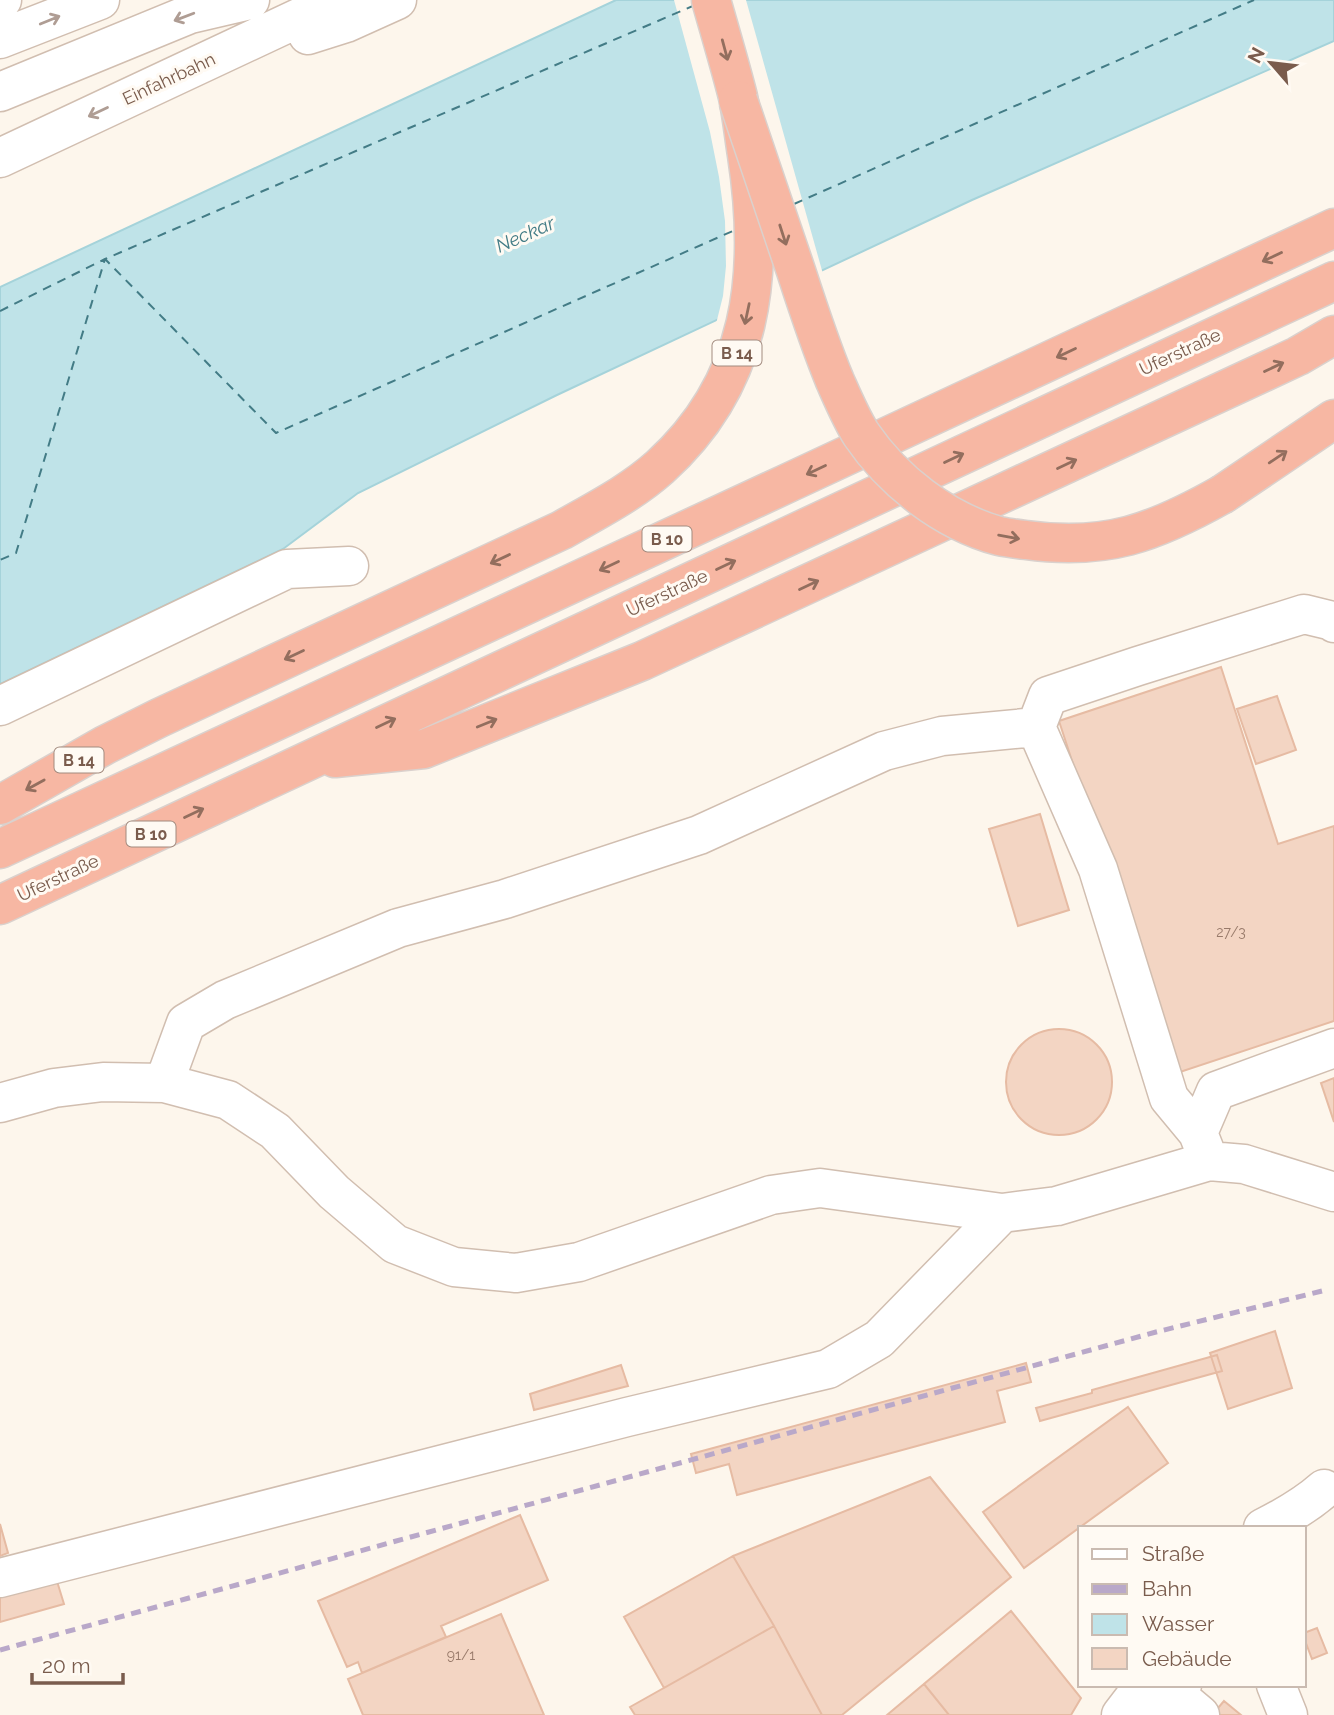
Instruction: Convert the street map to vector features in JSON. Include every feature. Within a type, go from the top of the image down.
[{"type":"highway","name":"B 14","points":[[0,805],[159,718],[562,530],[621,496],[659,468],[694,431],[718,396],[740,346],[752,292],[755,240],[751,182],[738,100],[711,0]]},
{"type":"highway","points":[[738,100],[823,353],[839,390],[861,433],[886,466],[940,510],[1000,536],[1069,544],[1123,538],[1145,532],[1191,512],[1223,494],[1334,419]]},
{"type":"highway","name":"B 10","points":[[0,849],[1334,228]]},
{"type":"highway","name":"Uferstraße","points":[[0,905],[1334,281]]},
{"type":"highway","points":[[302,762],[424,748],[629,666],[1298,356],[1334,335]]},
{"type":"street","points":[[0,39],[100,0]]},
{"type":"street","points":[[0,92],[190,14],[250,0]]},
{"type":"street","name":"Einfahrbahn","points":[[0,158],[337,0]]},
{"type":"street","points":[[191,69],[346,23],[397,0]]},
{"type":"street","points":[[0,706],[287,569],[349,566]]},
{"type":"street","points":[[1334,623],[1304,614],[1048,696],[1036,727],[1098,869],[1169,1098],[1203,1147],[1244,1164],[1334,1192]]},
{"type":"street","points":[[164,1083],[186,1023],[225,999],[398,928],[505,898],[699,835],[884,751],[942,736],[1036,727]]},
{"type":"street","points":[[1203,1147],[1216,1091],[1334,1048]]},
{"type":"street","points":[[0,1103],[54,1088],[103,1082],[164,1083],[228,1100],[275,1131],[334,1192],[395,1244],[454,1267],[516,1273],[579,1262],[771,1195],[820,1188],[1002,1213],[1057,1206],[1203,1147]]},
{"type":"street","points":[[0,1578],[828,1369],[879,1339],[1002,1213]]},
{"type":"street","points":[[1267,1526],[1310,1501],[1324,1489]]},
{"type":"street","points":[[1277,1687],[1288,1715]]},
{"type":"street","points":[[1121,1715],[1172,1699]]},
{"type":"water","name":"Neckar","points":[[616,0],[1334,0],[1334,41],[972,200],[557,395],[358,493],[283,549],[0,684],[0,287]]},
{"type":"pier","points":[[674,0],[746,0],[823,274],[716,324],[723,296],[726,266],[725,221],[710,132]]},
{"type":"building","points":[[1221,667],[1278,844],[1334,826],[1334,1021],[1174,1074],[1059,721]]},
{"type":"building","points":[[1277,696],[1296,750],[1256,764],[1237,709]]},
{"type":"building","points":[[1040,814],[1069,910],[1018,926],[989,829]]},
{"type":"building","points":[[1059,1029],[1079,1033],[1096,1045],[1108,1062],[1112,1082],[1108,1102],[1096,1119],[1079,1131],[1059,1135],[1039,1131],[1022,1119],[1010,1102],[1006,1082],[1010,1062],[1022,1045],[1039,1033]]},
{"type":"building","points":[[1334,1078],[1334,1122],[1321,1083]]},
{"type":"building","points":[[1275,1331],[1292,1388],[1228,1409],[1210,1353]]},
{"type":"building","points":[[1217,1355],[1222,1371],[1040,1421],[1036,1408]]},
{"type":"building","points":[[1026,1363],[1031,1382],[997,1391],[1005,1422],[737,1495],[729,1464],[696,1473],[691,1454]]},
{"type":"building","points":[[621,1365],[628,1386],[534,1410],[530,1394]]},
{"type":"building","points":[[1128,1407],[1168,1463],[1078,1526],[1024,1568],[983,1512]]},
{"type":"building","points":[[930,1477],[1011,1577],[842,1715],[822,1715],[733,1556]]},
{"type":"building","points":[[520,1515],[548,1580],[441,1626],[446,1637],[362,1673],[358,1662],[347,1667],[318,1601]]},
{"type":"building","points":[[0,1524],[8,1553],[0,1556]]},
{"type":"building","points":[[733,1556],[774,1626],[664,1688],[624,1617]]},
{"type":"building","points":[[56,1578],[64,1604],[0,1622],[0,1593]]},
{"type":"building","points":[[1011,1611],[1081,1698],[1071,1715],[949,1715],[924,1684]]},
{"type":"building","points":[[501,1614],[544,1715],[363,1715],[348,1679]]},
{"type":"building","points":[[774,1626],[822,1715],[635,1715],[630,1707]]},
{"type":"building","points":[[1317,1628],[1327,1653],[1312,1659],[1306,1643],[1306,1632]]},
{"type":"building","points":[[924,1684],[949,1715],[887,1715]]},
{"type":"building","points":[[1224,1701],[1241,1715],[1212,1715]]},
{"type":"ferry route","points":[[794,204],[1254,0]]},
{"type":"ferry route","points":[[695,5],[105,259],[276,433],[735,230]]},
{"type":"ferry route","points":[[0,311],[105,259],[16,553],[0,560]]},
{"type":"railway","points":[[0,1650],[1156,1332],[1322,1291]]}]
